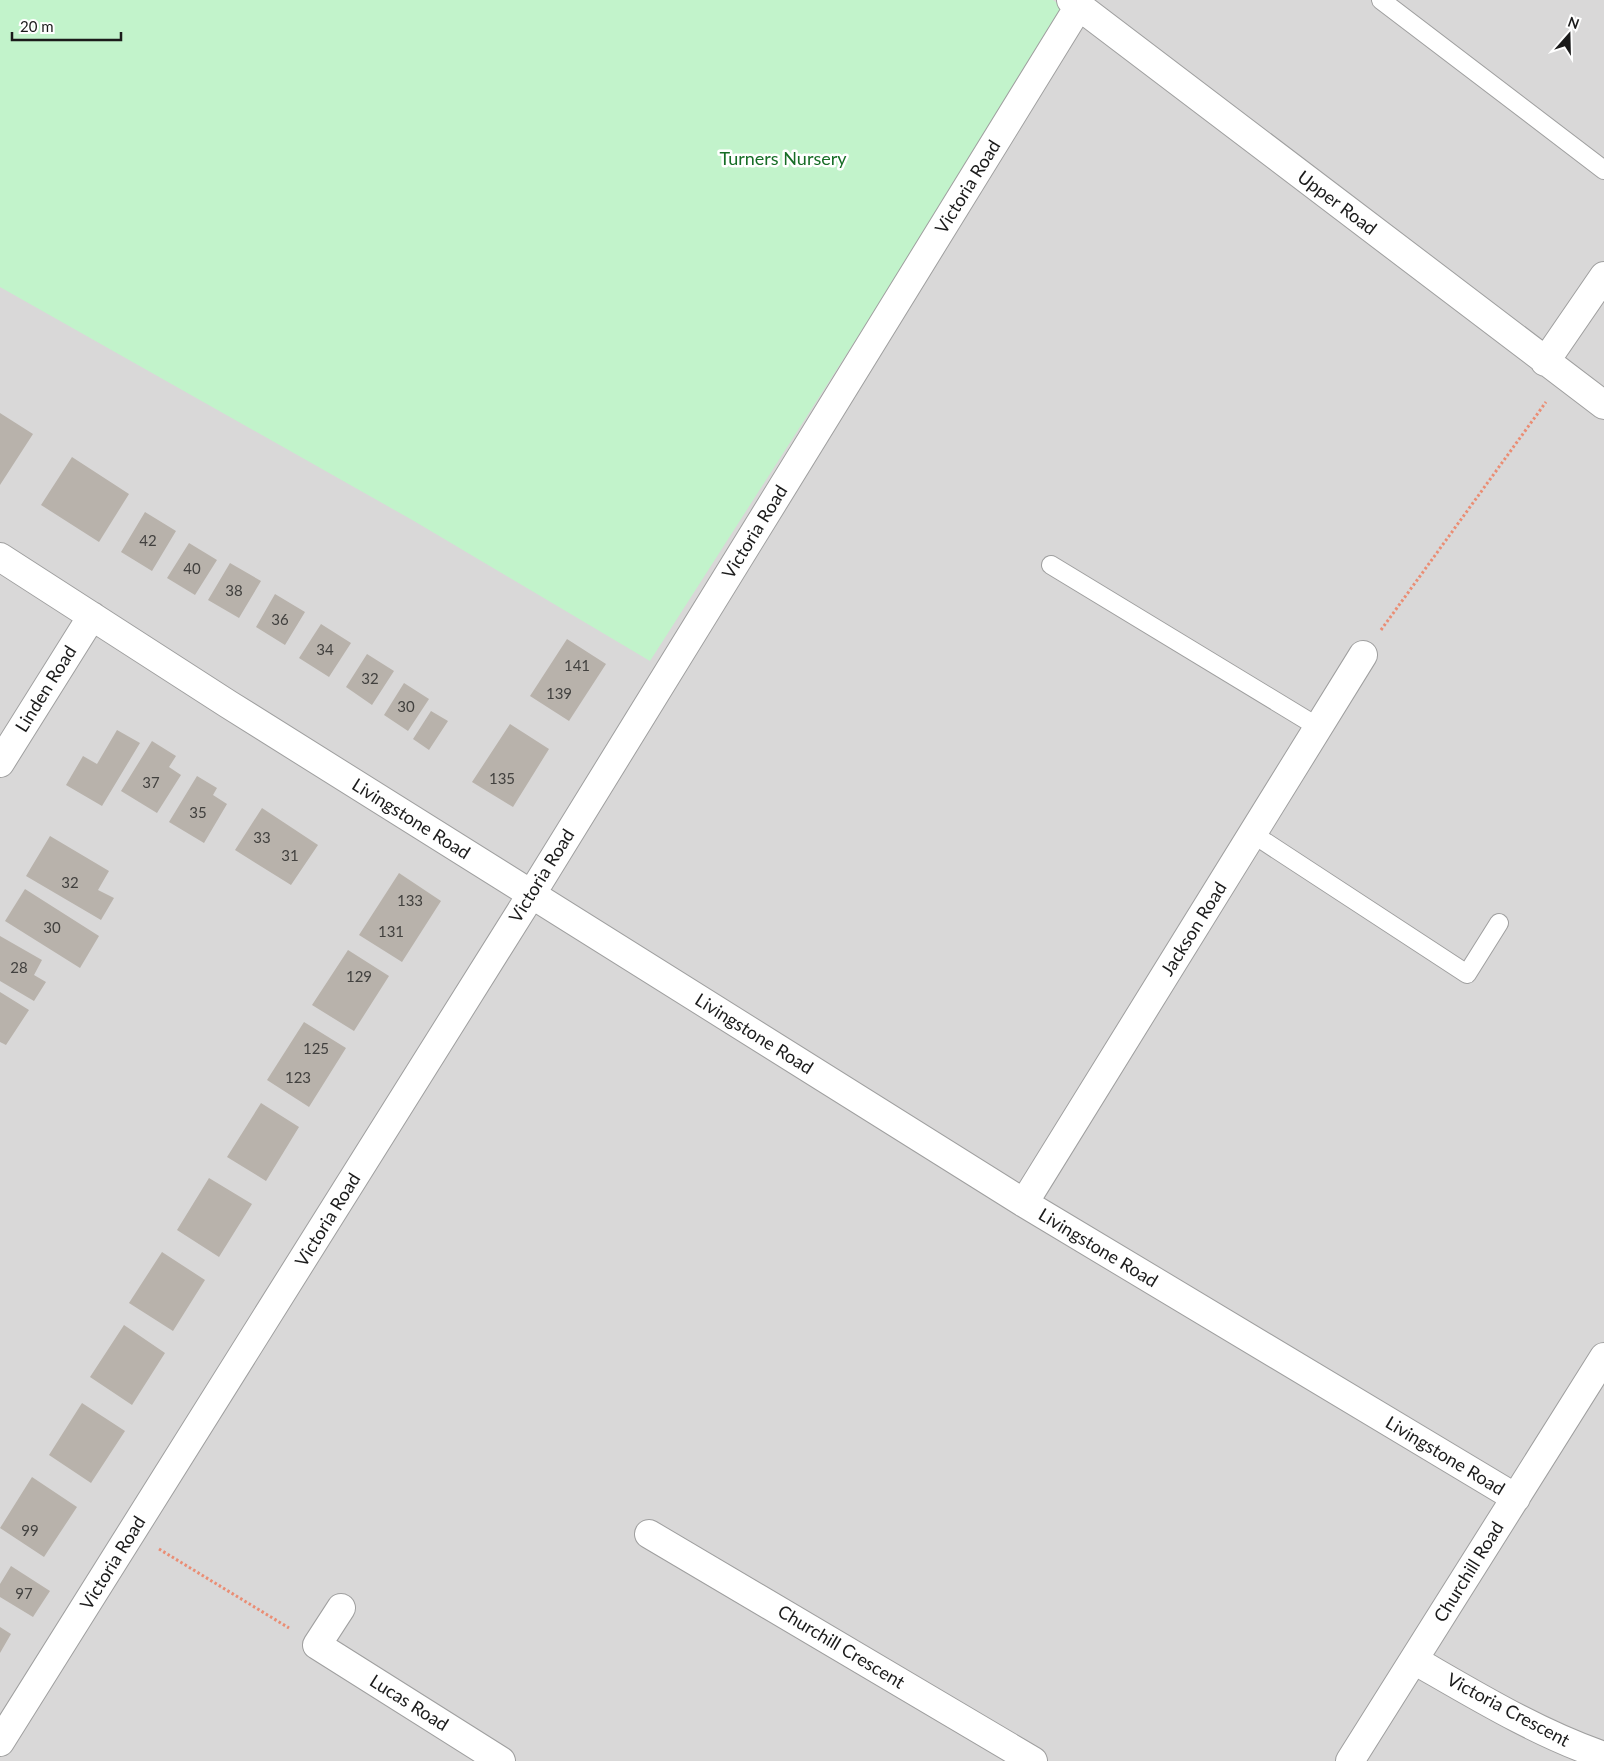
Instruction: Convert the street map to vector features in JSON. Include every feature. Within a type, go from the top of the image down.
[{"type":"street","name":"Upper Road","points":[[1075,3],[1604,405]]},
{"type":"street","name":"Victoria Road","points":[[0,1742],[531,895],[1075,3]]},
{"type":"street","points":[[1555,369],[1604,276]]},
{"type":"street","name":"Livingstone Road","points":[[0,558],[531,895],[1024,1203],[1516,1498]]},
{"type":"street","name":"Linden Road","points":[[0,763],[92,616]]},
{"type":"street","name":"Jackson Road","points":[[1024,1203],[1363,655]]},
{"type":"street","name":"Churchill Road","points":[[1350,1761],[1604,1357]]},
{"type":"street","name":"Churchill Crescent","points":[[650,1534],[1033,1761]]},
{"type":"street","points":[[317,1645],[341,1608]]},
{"type":"street","name":"Lucas Road","points":[[317,1645],[501,1761]]},
{"type":"street","name":"Victoria Crescent","points":[[1414,1660],[1514,1716],[1580,1748],[1604,1756]]},
{"type":"lane","points":[[1381,0],[1604,170]]},
{"type":"lane","points":[[1051,564],[1318,728]]},
{"type":"lane","points":[[1253,834],[1468,974],[1499,924]]},
{"type":"path","points":[[1363,655],[1555,369]]},
{"type":"path","points":[[132,1532],[317,1645]]},
{"type":"shaded area","points":[[0,0],[1604,0],[1604,1761],[0,1761]]},
{"type":"green space","name":"Turners Nursery","points":[[0,0],[1053,0],[1067,10],[650,661],[414,521],[0,287]]},
{"type":"building","points":[[0,413],[33,434],[0,485]]},
{"type":"building","points":[[72,457],[129,494],[99,542],[41,505]]},
{"type":"building","points":[[145,512],[176,531],[152,571],[121,552]]},
{"type":"building","points":[[189,543],[217,560],[195,595],[167,578]]},
{"type":"building","points":[[230,563],[261,581],[239,618],[208,600]]},
{"type":"building","points":[[275,594],[305,612],[285,645],[256,627]]},
{"type":"building","points":[[321,624],[351,643],[329,677],[299,658]]},
{"type":"building","points":[[567,639],[606,664],[569,721],[530,696]]},
{"type":"building","points":[[367,654],[394,671],[372,705],[346,687]]},
{"type":"building","points":[[404,683],[429,699],[408,731],[384,715]]},
{"type":"building","points":[[431,711],[448,721],[429,750],[413,739]]},
{"type":"building","points":[[510,724],[549,749],[513,807],[472,782]]},
{"type":"building","points":[[117,730],[140,743],[102,806],[66,785],[83,756],[97,764]]},
{"type":"building","points":[[152,741],[176,756],[169,767],[181,775],[157,813],[121,791]]},
{"type":"building","points":[[197,776],[217,788],[213,795],[227,804],[204,843],[169,822]]},
{"type":"building","points":[[262,808],[318,845],[291,885],[235,850]]},
{"type":"building","points":[[50,836],[109,871],[98,890],[114,898],[101,920],[26,876]]},
{"type":"building","points":[[399,873],[441,901],[402,962],[359,935]]},
{"type":"building","points":[[25,889],[99,936],[80,968],[5,921]]},
{"type":"building","points":[[0,936],[42,960],[34,975],[46,982],[34,1001],[0,981]]},
{"type":"building","points":[[348,950],[389,976],[354,1031],[312,1005]]},
{"type":"building","points":[[0,992],[29,1010],[6,1045],[0,1042]]},
{"type":"building","points":[[304,1022],[346,1048],[309,1107],[267,1080]]},
{"type":"building","points":[[261,1103],[299,1127],[266,1181],[227,1157]]},
{"type":"building","points":[[209,1178],[252,1204],[219,1257],[177,1230]]},
{"type":"building","points":[[162,1252],[205,1280],[173,1331],[129,1303]]},
{"type":"building","points":[[124,1325],[165,1353],[132,1405],[90,1377]]},
{"type":"building","points":[[82,1403],[125,1431],[91,1483],[49,1455]]},
{"type":"building","points":[[32,1477],[77,1507],[44,1557],[0,1528]]},
{"type":"building","points":[[11,1566],[50,1591],[33,1617],[0,1597],[0,1584]]},
{"type":"building","points":[[0,1627],[11,1634],[0,1653]]}]
